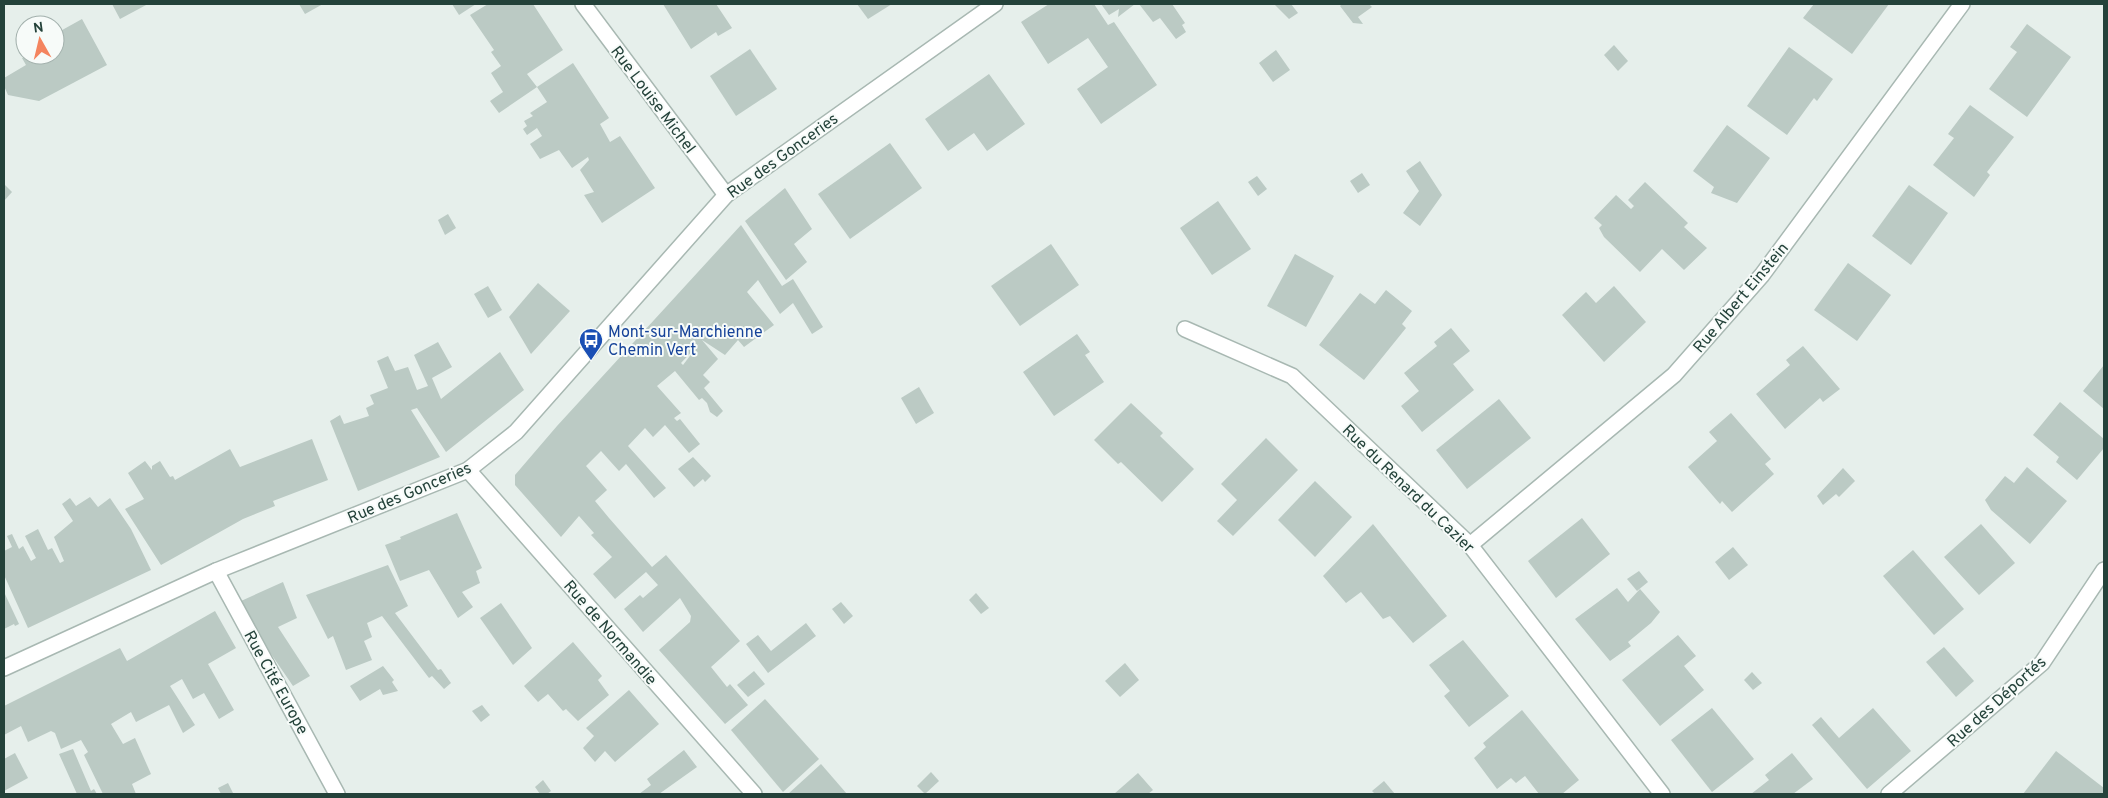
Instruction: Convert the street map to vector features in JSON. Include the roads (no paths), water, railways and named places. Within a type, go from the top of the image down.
[{"type":"street","name":"Rue Louise Michel","points":[[583,4],[726,195]]},
{"type":"street","name":"Rue des Gonceries","points":[[4,668],[216,571],[468,470],[516,432],[726,195],[995,4]]},
{"type":"street","name":"Rue Albert Einstein","points":[[1470,544],[1674,375],[1762,275],[1962,4]]},
{"type":"street","name":"Rue du Renard du Cazier","points":[[1185,329],[1292,376],[1470,544],[1662,794]]},
{"type":"street","name":"Rue de Normandie","points":[[468,470],[754,794]]},
{"type":"street","name":"Rue des Déportés","points":[[1889,794],[2042,664],[2104,570]]},
{"type":"street","name":"Rue Cité Europe","points":[[216,571],[337,794]]},
{"type":"place","name":"Mont-sur-Marchienne Chemin Vert","points":[[591,361]]}]
